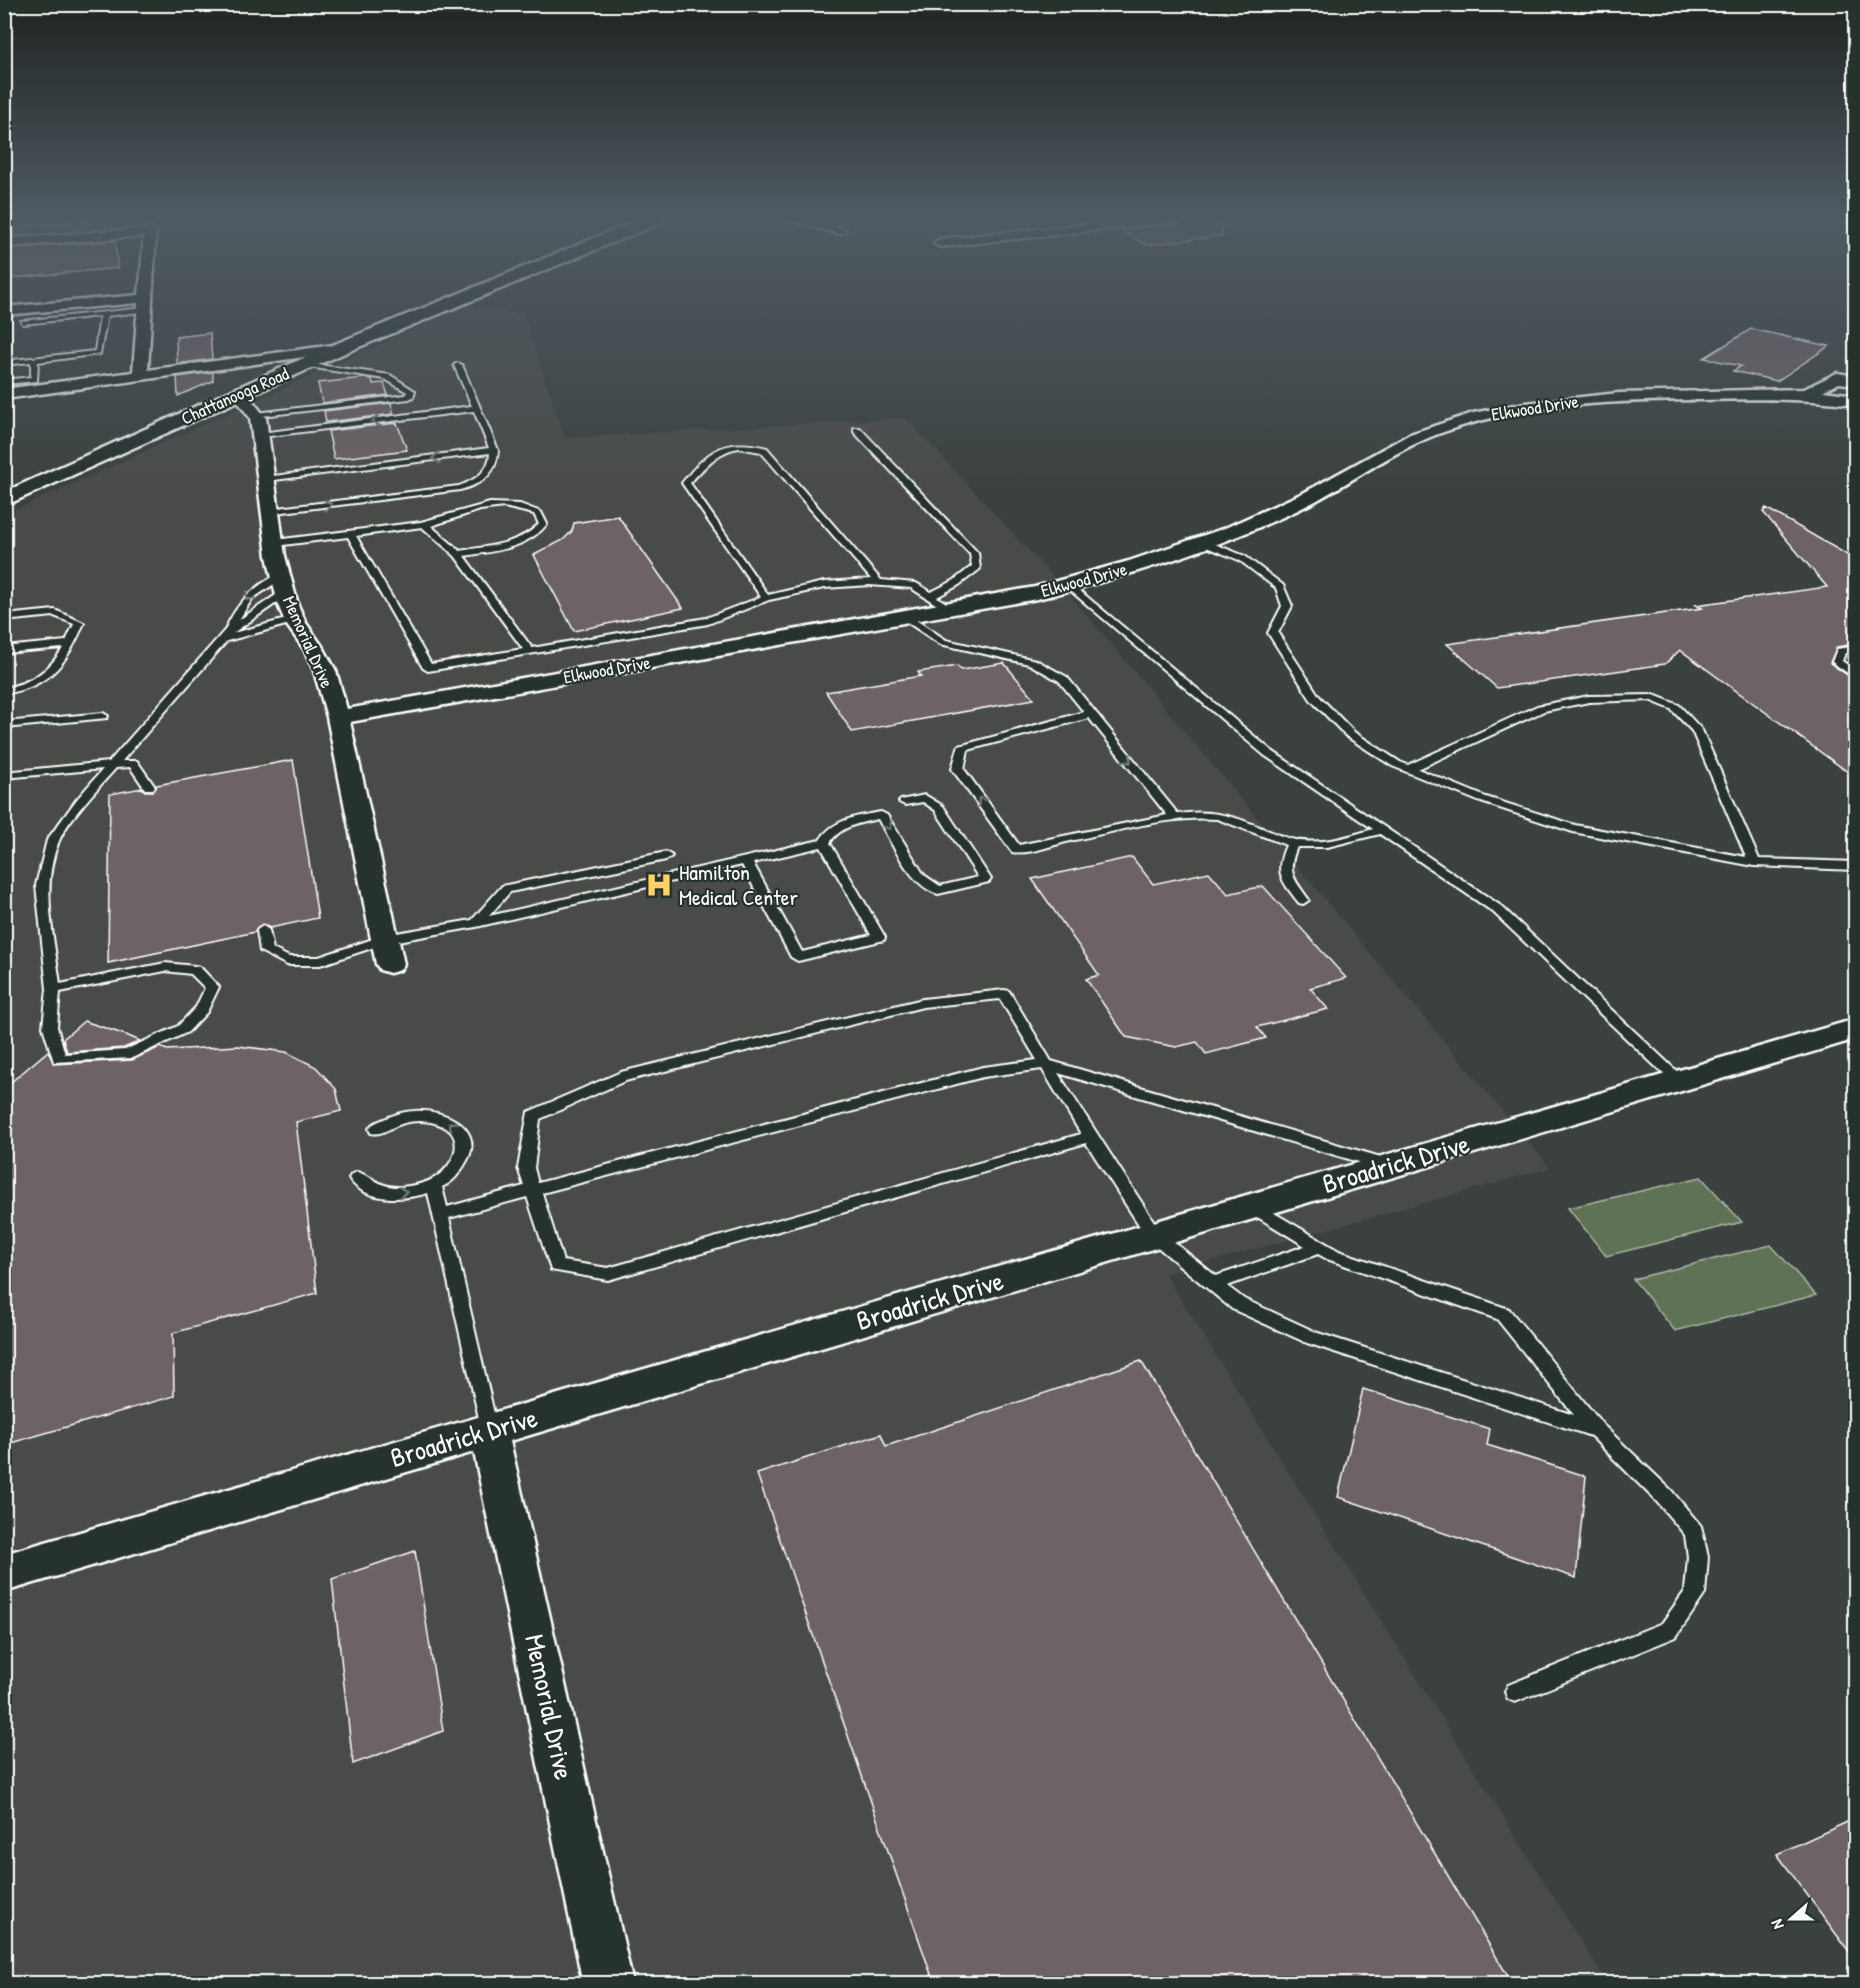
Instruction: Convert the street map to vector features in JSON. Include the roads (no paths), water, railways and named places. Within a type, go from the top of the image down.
[{"type":"main road","name":"Chattanooga Road","points":[[4,500],[341,348],[433,310]]},
{"type":"street","points":[[4,311],[29,310]]},
{"type":"street","points":[[140,375],[146,310]]},
{"type":"street","points":[[4,394],[33,384],[140,375],[341,348]]},
{"type":"street","name":"Elkwood Drive","points":[[1807,394],[1837,378],[1856,381]]},
{"type":"street","points":[[240,394],[258,425]]},
{"type":"street","name":"Elkwood Drive","points":[[338,717],[951,610],[1068,584],[1204,543],[1295,505],[1389,450],[1433,430],[1477,417],[1555,403],[1594,399],[1807,394],[1856,400]]},
{"type":"street","name":"Memorial Drive","points":[[258,425],[274,543],[283,584],[294,620],[325,671],[338,717],[390,964]]},
{"type":"street","name":"Broadrick Drive","points":[[4,1573],[1856,1029]]},
{"type":"street","name":"Memorial Drive","points":[[489,1431],[608,1983]]},
{"type":"lane","points":[[23,322],[104,314],[122,310]]},
{"type":"lane","points":[[4,363],[98,353],[104,314]]},
{"type":"lane","points":[[4,382],[33,384],[35,360]]},
{"type":"lane","points":[[258,425],[409,397],[411,391],[387,377],[304,365]]},
{"type":"lane","points":[[270,512],[460,489],[478,482],[491,471],[495,461],[494,450],[458,365]]},
{"type":"lane","points":[[258,425],[476,408]]},
{"type":"lane","points":[[857,430],[974,553],[977,567],[956,583],[933,595]]},
{"type":"lane","points":[[766,598],[686,483],[718,450],[732,446],[750,445],[764,450],[879,582]]},
{"type":"lane","points":[[266,479],[494,450]]},
{"type":"lane","points":[[274,543],[425,525],[475,507],[495,505],[522,506],[537,512],[543,524],[536,533],[518,541],[458,554]]},
{"type":"lane","points":[[425,525],[458,554],[529,651]]},
{"type":"lane","points":[[350,534],[428,668],[708,621],[766,598],[824,585],[879,582],[913,585],[933,595],[951,610]]},
{"type":"lane","points":[[1204,543],[1242,558],[1280,587],[1287,606],[1273,633],[1315,698],[1350,734],[1409,769],[1482,800],[1573,828],[1754,862],[1856,866]]},
{"type":"lane","points":[[54,989],[165,967],[195,970],[212,987],[202,1009],[183,1029],[127,1055],[59,1059],[50,1027],[54,989],[42,885],[53,840],[81,801],[226,635],[283,584]]},
{"type":"lane","points":[[226,635],[238,609],[255,589],[283,584]]},
{"type":"lane","points":[[1068,584],[1268,753],[1497,909],[1679,1081]]},
{"type":"lane","points":[[4,618],[55,613],[80,623],[68,651],[45,677],[23,689],[4,691]]},
{"type":"lane","points":[[907,618],[943,642],[1032,662],[1063,679],[1175,818]]},
{"type":"lane","points":[[226,635],[294,620]]},
{"type":"lane","points":[[4,650],[71,644]]},
{"type":"lane","points":[[1856,649],[1841,651],[1837,662],[1856,676]]},
{"type":"lane","points":[[1409,769],[1540,708],[1589,699],[1650,697],[1675,707],[1697,730],[1754,862]]},
{"type":"lane","points":[[1091,714],[963,748],[958,769],[1016,849],[1175,818],[1208,815],[1225,818],[1293,843],[1336,844],[1382,830]]},
{"type":"lane","points":[[4,725],[103,716]]},
{"type":"lane","points":[[4,776],[132,763],[149,787]]},
{"type":"lane","points":[[824,843],[828,834],[852,820],[881,815],[918,877],[938,890],[985,879],[939,808],[926,798],[905,802]]},
{"type":"lane","points":[[264,930],[267,951],[287,962],[320,961],[385,939],[476,923],[824,843]]},
{"type":"lane","points":[[746,861],[798,957],[879,937],[824,843]]},
{"type":"lane","points":[[1293,843],[1284,864],[1285,877],[1303,900]]},
{"type":"lane","points":[[476,923],[506,890],[666,856]]},
{"type":"lane","points":[[1090,1137],[608,1274],[557,1266],[526,1168],[533,1116],[621,1077],[923,1003],[1004,994],[1090,1137],[1154,1235],[1238,1304],[1313,1338],[1598,1430]]},
{"type":"lane","points":[[441,1214],[533,1188],[983,1072],[1046,1064],[1391,1166]]},
{"type":"lane","points":[[357,1178],[373,1190],[397,1194],[434,1184],[449,1174],[460,1161],[465,1148],[463,1135],[455,1125],[442,1118],[406,1117],[376,1129]]},
{"type":"lane","points":[[434,1184],[489,1431]]},
{"type":"lane","points":[[1252,1206],[1333,1255],[1503,1314],[1598,1430],[1664,1496],[1694,1532],[1698,1557],[1695,1594],[1669,1630],[1515,1692]]},
{"type":"lane","points":[[1214,1284],[1320,1247]]},
{"type":"place","name":"Hamilton Medical Center","points":[[659,885]]}]
